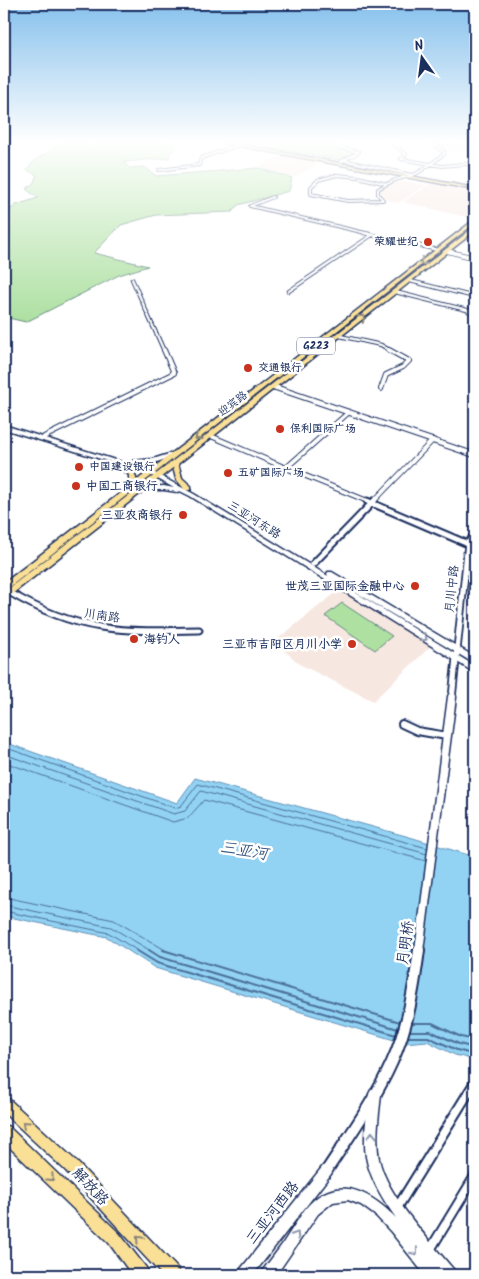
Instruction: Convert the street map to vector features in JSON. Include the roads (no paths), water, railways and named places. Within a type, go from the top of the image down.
[{"type":"main road","name":"迎宾路","points":[[5,592],[142,489],[176,453],[475,221]]},
{"type":"main road","name":"迎宾路","points":[[5,592],[131,488],[175,463],[211,436],[475,229]]},
{"type":"main road","name":"三亚河东路","points":[[4,426],[133,463],[157,473],[456,648],[475,661]]},
{"type":"main road","name":"三亚河东路","points":[[4,426],[118,463],[157,473]]},
{"type":"main road","points":[[133,463],[154,461],[176,453]]},
{"type":"main road","points":[[118,463],[132,474],[133,483],[131,488]]},
{"type":"main road","points":[[175,463],[179,479],[187,490]]},
{"type":"main road","points":[[142,489],[187,490]]},
{"type":"main road","name":"三亚河东路","points":[[187,490],[475,670]]},
{"type":"main road","points":[[375,1094],[372,1118],[373,1158],[378,1176],[397,1208],[449,1275]]},
{"type":"main road","name":"解放路","points":[[4,1104],[70,1165],[172,1275]]},
{"type":"main road","name":"解放路","points":[[4,1132],[114,1238],[141,1275]]},
{"type":"main road","name":"三亚河西路","points":[[245,1275],[327,1170]]},
{"type":"main road","points":[[268,1275],[312,1209],[326,1198],[346,1193],[363,1198],[386,1216],[433,1275]]},
{"type":"street","points":[[258,203],[250,206],[438,250]]},
{"type":"street","points":[[289,291],[372,235]]},
{"type":"street","points":[[447,252],[475,258]]},
{"type":"street","points":[[44,437],[174,373],[132,279]]},
{"type":"street","points":[[410,280],[475,297]]},
{"type":"street","points":[[395,292],[475,312]]},
{"type":"street","points":[[469,311],[475,306]]},
{"type":"street","points":[[340,336],[381,345],[409,361],[403,367],[386,375],[381,389]]},
{"type":"street","points":[[274,387],[475,455]]},
{"type":"street","points":[[286,468],[349,412]]},
{"type":"street","points":[[211,436],[373,502],[468,544]]},
{"type":"street","points":[[313,564],[432,440]]},
{"type":"street","name":"月川中路","points":[[447,736],[457,659],[456,648],[468,544],[475,534]]},
{"type":"street","name":"川南路","points":[[5,592],[56,616],[83,624],[111,628],[199,630]]},
{"type":"street","points":[[402,724],[416,731],[447,736]]},
{"type":"street","name":"月明桥","points":[[327,1170],[382,1081],[398,1047],[411,1006],[447,736]]},
{"type":"street","points":[[397,1208],[475,1082]]},
{"type":"street","points":[[430,1251],[475,1176]]},
{"type":"water","name":"三亚河","points":[[4,742],[177,803],[195,778],[475,857],[475,1060],[455,1055],[427,1041],[404,1043],[155,968],[107,937],[4,916]]},
{"type":"place","name":"荣耀世纪","points":[[428,242]]},
{"type":"place","name":"交通银行","points":[[248,368]]},
{"type":"place","name":"保利国际广场","points":[[280,429]]},
{"type":"place","name":"中国建设银行","points":[[79,467]]},
{"type":"place","name":"五矿国际广场","points":[[228,473]]},
{"type":"place","name":"中国工商银行","points":[[76,486]]},
{"type":"place","name":"三亚农商银行","points":[[183,515]]},
{"type":"place","name":"世茂三亚国际金融中心","points":[[415,586]]},
{"type":"place","name":"海钓人","points":[[134,639]]},
{"type":"place","name":"三亚市吉阳区月川小学","points":[[352,644]]}]
